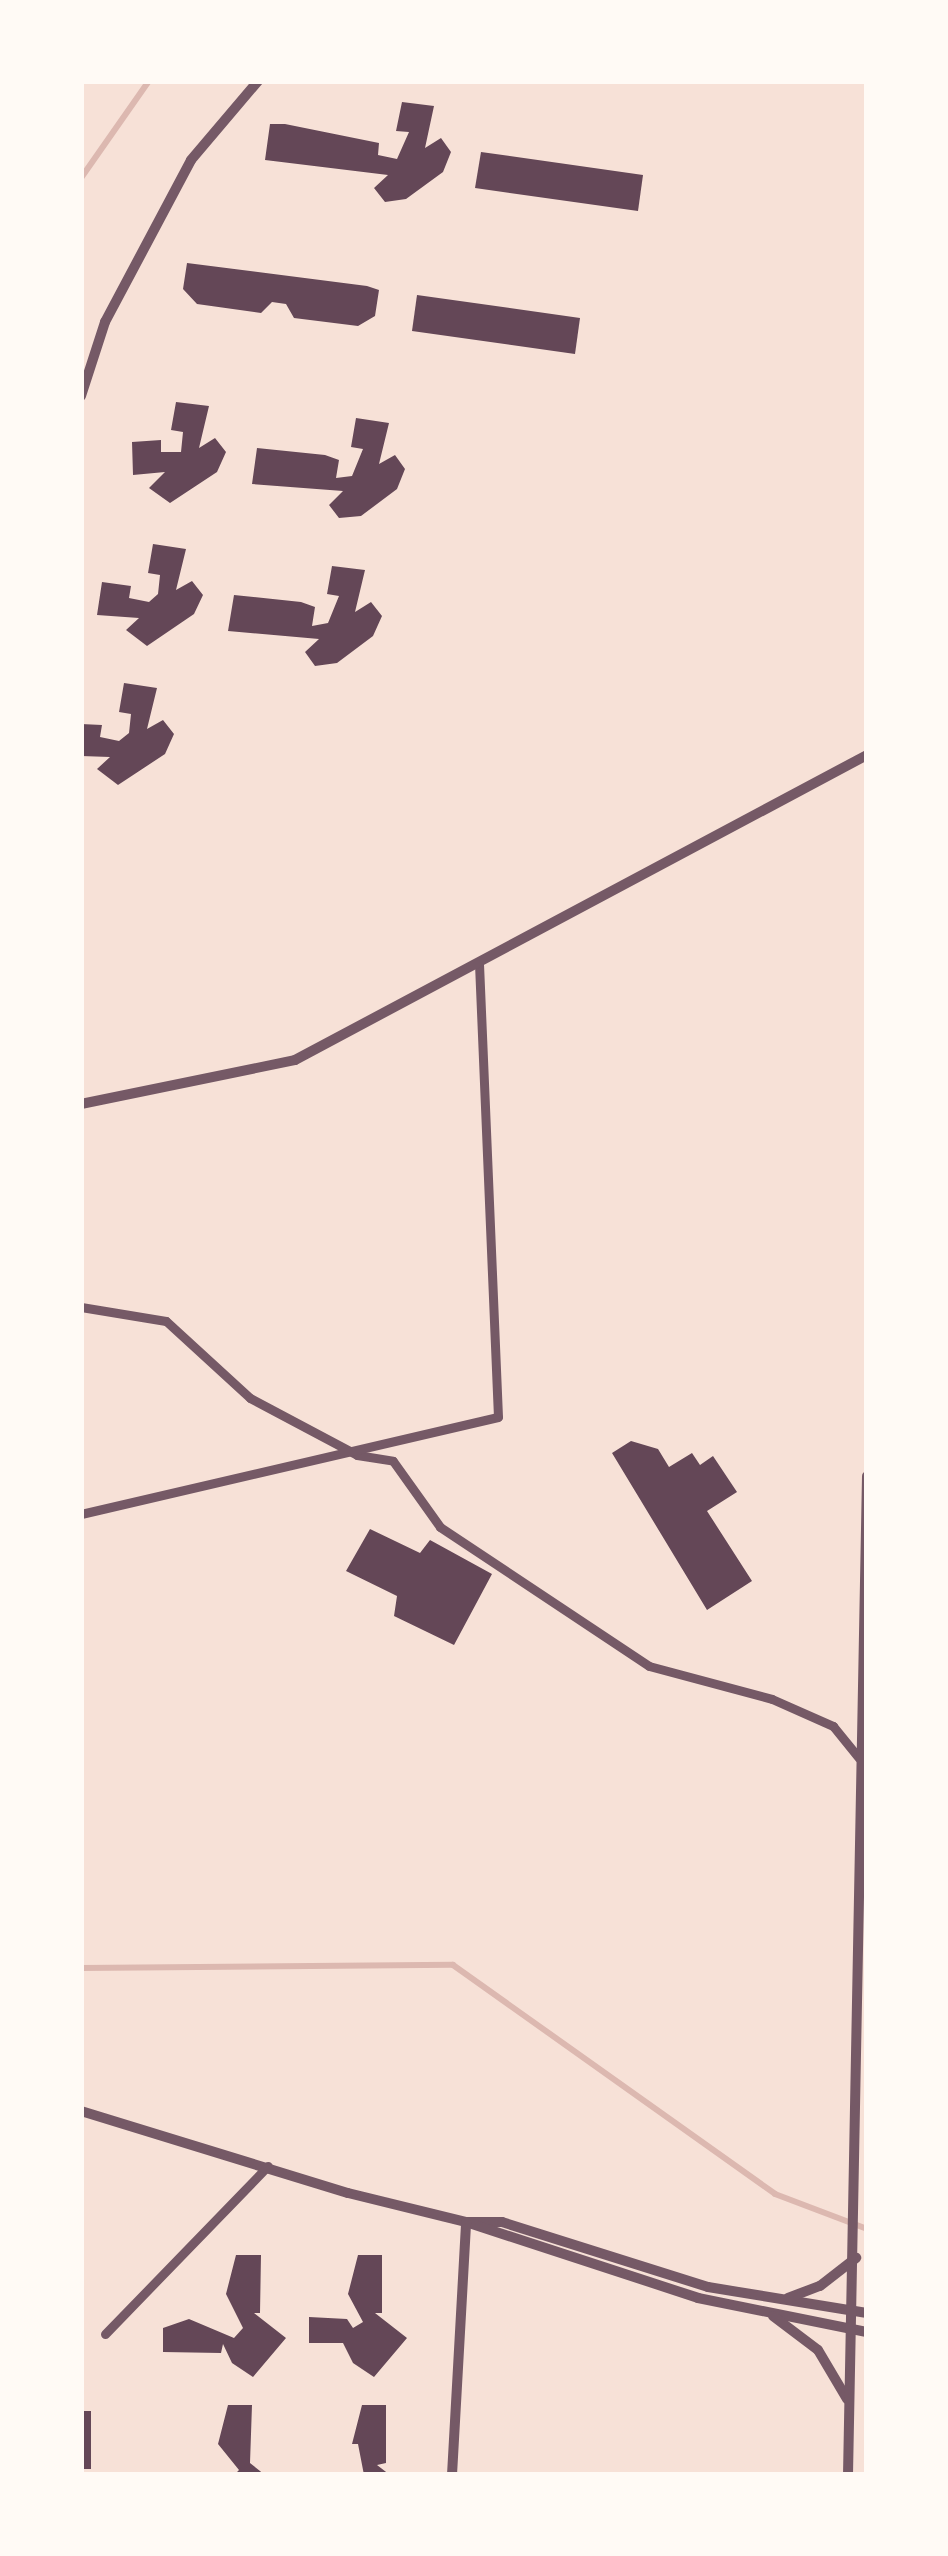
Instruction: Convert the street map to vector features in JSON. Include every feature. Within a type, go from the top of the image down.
[{"type":"street","points":[[81,396],[105,322],[191,160],[258,81]]},
{"type":"street","points":[[81,1104],[295,1060],[867,755]]},
{"type":"street","points":[[81,1514],[358,1455],[498,1417],[479,965]]},
{"type":"street","points":[[81,1307],[166,1321],[250,1398],[358,1455],[393,1461],[440,1527],[649,1666],[772,1699],[833,1726],[863,1758]]},
{"type":"street","points":[[848,2475],[856,2258],[867,1476]]},
{"type":"street","points":[[81,2111],[466,2222],[518,2244],[770,2314],[867,2332]]},
{"type":"street","points":[[105,2334],[268,2166]]},
{"type":"street","points":[[466,2222],[502,2222],[777,2300],[867,2313]]},
{"type":"street","points":[[452,2475],[466,2222]]},
{"type":"street","points":[[777,2300],[820,2286],[856,2258]]},
{"type":"street","points":[[770,2314],[818,2350],[850,2408]]},
{"type":"building","points":[[402,102],[434,106],[425,148],[441,138],[451,152],[443,172],[406,199],[385,202],[374,188],[388,175],[265,160],[270,124],[379,143],[378,155],[397,159],[409,132],[396,131]]},
{"type":"building","points":[[481,152],[643,175],[638,211],[475,188]]},
{"type":"building","points":[[187,263],[367,286],[379,290],[375,316],[358,326],[294,318],[286,304],[272,302],[261,313],[197,304],[183,289]]},
{"type":"building","points":[[417,295],[580,318],[575,354],[412,331]]},
{"type":"building","points":[[176,402],[209,406],[199,448],[215,438],[226,452],[217,472],[170,503],[149,488],[165,472],[133,475],[132,442],[161,440],[161,452],[181,452],[183,432],[171,430]]},
{"type":"building","points":[[356,418],[389,423],[379,464],[395,455],[405,469],[397,489],[361,516],[339,518],[329,505],[343,491],[252,484],[257,448],[325,455],[339,460],[336,478],[352,476],[363,449],[351,447]]},
{"type":"building","points":[[153,544],[186,549],[176,590],[192,581],[203,595],[194,614],[147,646],[126,630],[139,618],[97,615],[102,582],[131,586],[129,598],[149,602],[158,594],[160,575],[148,573]]},
{"type":"building","points":[[332,566],[365,570],[355,612],[371,602],[382,616],[373,636],[337,663],[315,666],[305,652],[319,639],[228,631],[234,595],[301,602],[315,607],[312,626],[328,623],[339,596],[327,594]]},
{"type":"building","points":[[124,683],[157,688],[147,729],[163,720],[174,734],[165,754],[118,785],[97,769],[110,757],[81,756],[81,724],[102,725],[100,737],[119,741],[129,733],[131,714],[119,712]]},
{"type":"building","points":[[631,1441],[658,1449],[669,1467],[692,1453],[700,1465],[713,1456],[737,1492],[707,1511],[752,1581],[707,1610],[612,1453]]},
{"type":"building","points":[[370,1529],[420,1553],[430,1540],[492,1574],[454,1645],[394,1616],[397,1596],[346,1571]]},
{"type":"building","points":[[236,2255],[261,2255],[260,2313],[254,2313],[286,2338],[253,2377],[232,2363],[223,2344],[221,2353],[163,2352],[163,2328],[189,2319],[234,2338],[243,2328],[226,2294]]},
{"type":"building","points":[[358,2255],[382,2255],[382,2313],[375,2313],[407,2338],[374,2377],[353,2363],[343,2343],[309,2343],[309,2317],[347,2319],[353,2328],[363,2322],[348,2294]]},
{"type":"building","points":[[228,2405],[252,2405],[250,2463],[265,2475],[234,2475],[239,2470],[218,2444]]},
{"type":"building","points":[[362,2405],[386,2405],[386,2463],[377,2465],[390,2475],[364,2475],[358,2444],[352,2444]]},
{"type":"building","points":[[81,2411],[91,2411],[91,2469],[81,2469]]},
{"type":"waterway","points":[[81,178],[149,81]]},
{"type":"waterway","points":[[81,1968],[453,1965],[775,2194],[867,2229]]}]
